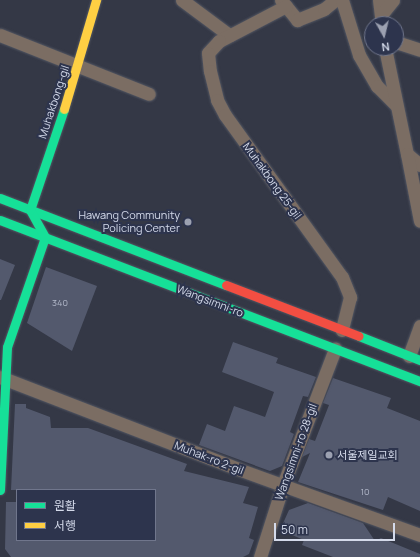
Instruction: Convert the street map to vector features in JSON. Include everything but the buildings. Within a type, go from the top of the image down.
[{"type":"main road","name":"Muhakbong-gil","points":[[30,210],[78,67],[96,0]]},
{"type":"main road","name":"Wangsimni-ro","points":[[0,198],[415,358]]},
{"type":"main road","points":[[0,490],[2,377],[10,339],[45,237],[30,210]]},
{"type":"main road","name":"Wangsimni-ro","points":[[0,220],[420,381]]},
{"type":"street","points":[[182,0],[229,35]]},
{"type":"street","points":[[283,3],[297,20],[324,9],[335,0]]},
{"type":"street","points":[[342,0],[359,55],[377,86],[396,105]]},
{"type":"street","points":[[379,0],[381,16]]},
{"type":"street","points":[[383,16],[393,0]]},
{"type":"street","name":"Muhakbong 25-gil","points":[[283,3],[229,35],[208,53],[217,100],[262,169],[342,277],[350,297],[342,330]]},
{"type":"street","points":[[0,35],[149,94]]},
{"type":"street","points":[[404,45],[420,50]]},
{"type":"street","points":[[387,56],[420,221]]},
{"type":"street","points":[[407,154],[420,165]]},
{"type":"street","name":"Wangsimni-ro","points":[[415,358],[420,326]]},
{"type":"street","name":"Wangsimni-ro 28-gil","points":[[260,557],[283,485],[335,349]]},
{"type":"street","name":"Muhak-ro 2-gil","points":[[2,377],[283,485],[420,535]]},
{"type":"traffic: fast","points":[[0,490],[7,347],[45,237],[30,210],[64,109]]},
{"type":"traffic: fast","points":[[0,198],[226,285]]},
{"type":"traffic: fast","points":[[0,220],[420,381]]},
{"type":"traffic: fast","points":[[359,336],[420,360]]},
{"type":"traffic: slow","points":[[64,109],[96,0]]},
{"type":"traffic: jam","points":[[226,285],[359,336]]},
{"type":"place","name":"Hawang Community Policing Center","points":[[188,222]]},
{"type":"place","name":"서울제일교회","points":[[329,455]]}]
